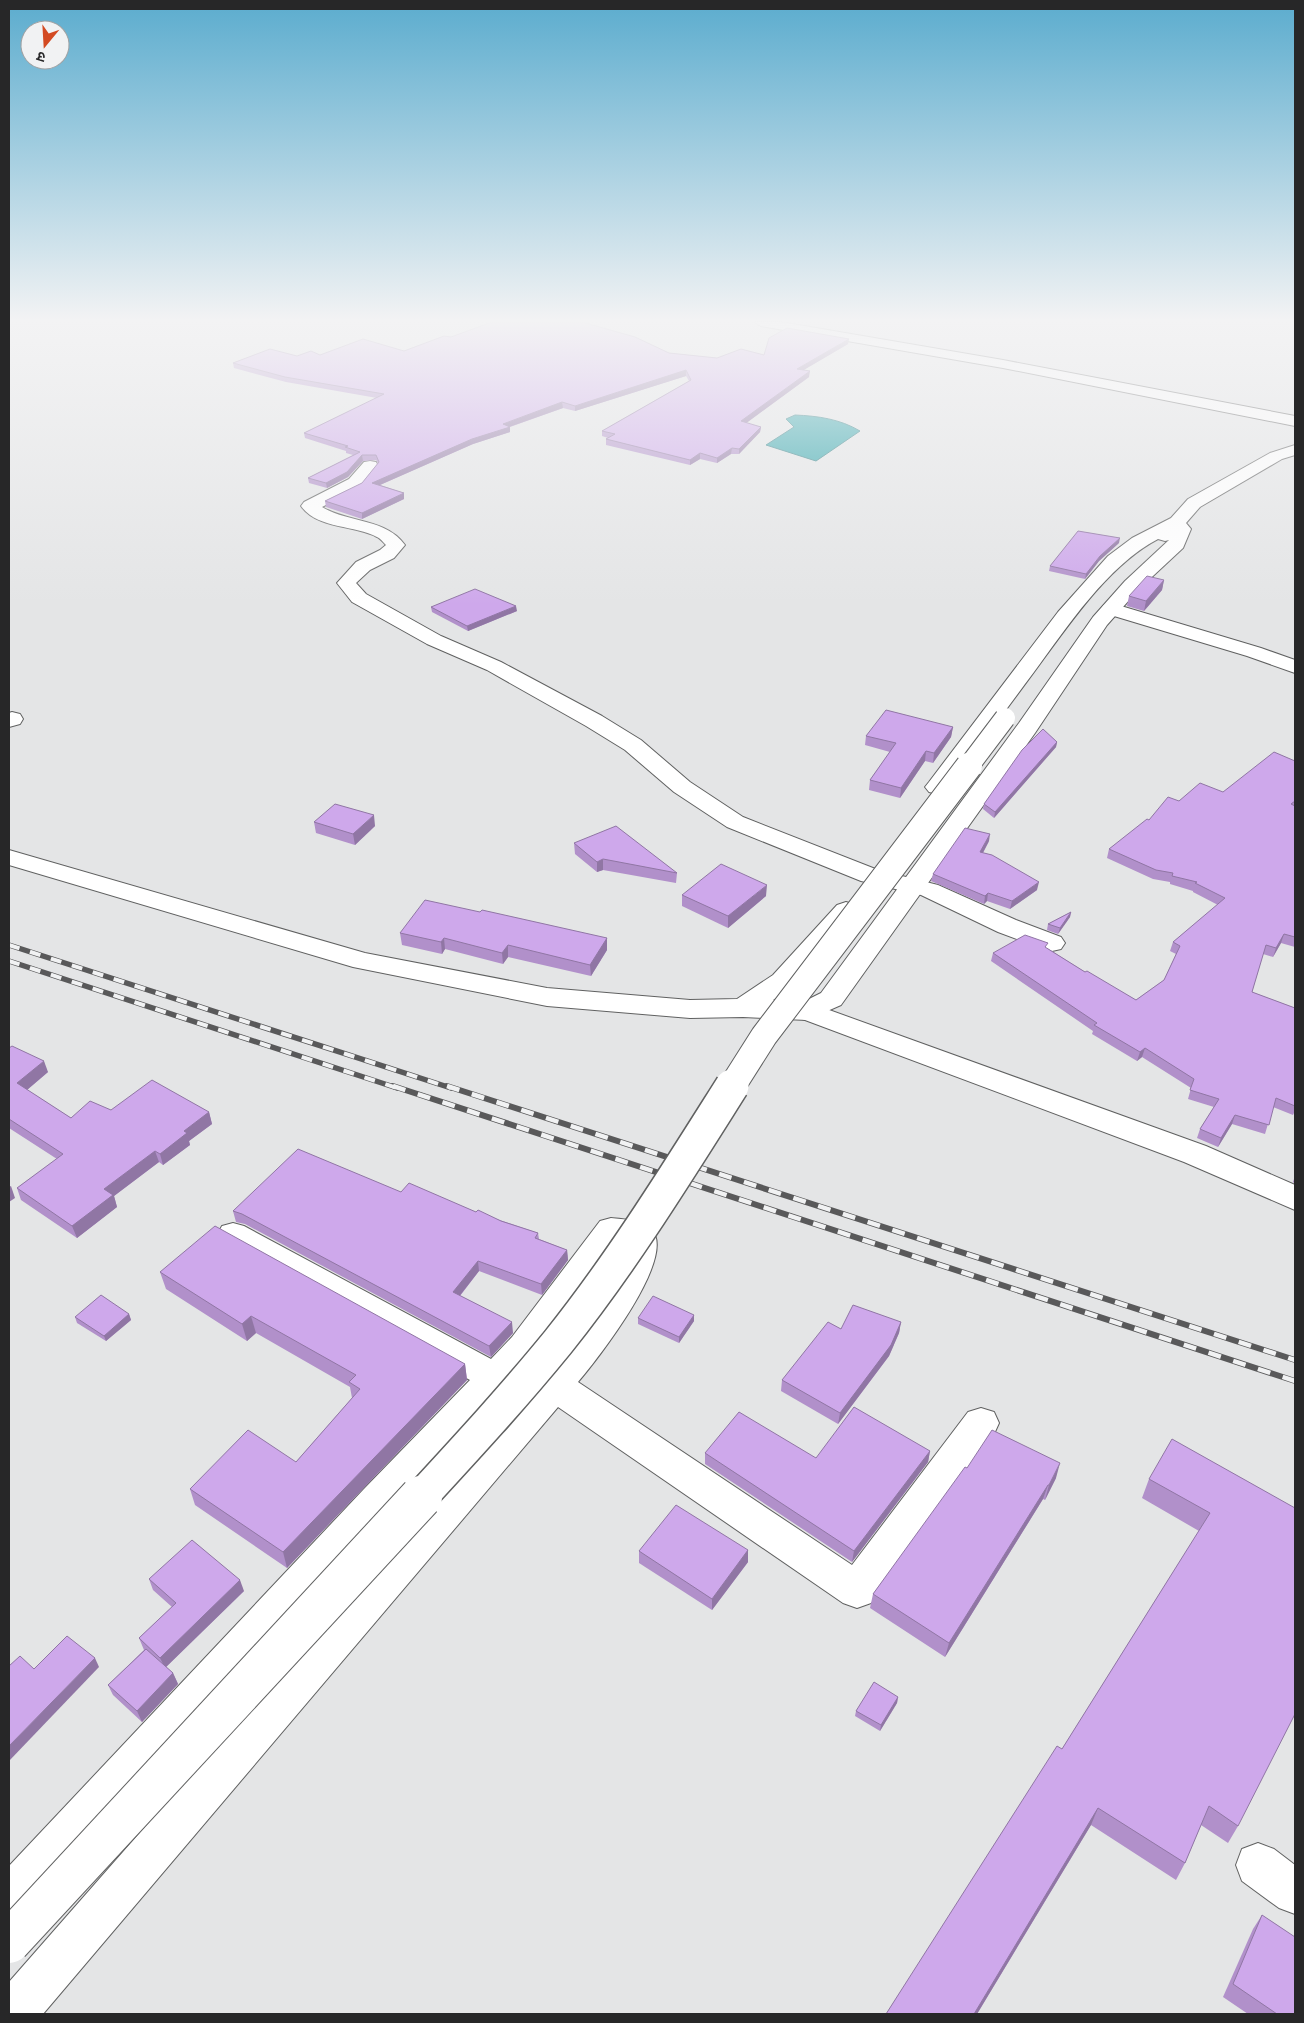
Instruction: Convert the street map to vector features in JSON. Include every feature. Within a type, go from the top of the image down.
[{"type":"main road","points":[[1271,416],[1295,421]]},
{"type":"main road","points":[[9,1942],[484,1429],[558,1342],[638,1234],[764,1036],[1061,642],[1092,605],[1194,503],[1276,456],[1295,450]]},
{"type":"main road","points":[[370,466],[355,483],[310,506],[318,512],[340,521],[384,533],[396,545],[387,554],[363,566],[346,583],[359,598],[434,640],[494,666],[594,721],[633,745],[682,787],[735,822],[870,876],[929,890],[1007,926],[1052,944]]},
{"type":"main road","points":[[807,1011],[831,999],[1027,728],[1100,621],[1132,585],[1178,544],[1182,529],[1177,522]]},
{"type":"main road","points":[[743,1008],[784,981],[834,924],[1065,616],[1115,560],[1138,542],[1177,522]]},
{"type":"main road","points":[[1111,608],[1254,652],[1295,667]]},
{"type":"main road","points":[[9,857],[362,961],[547,997],[690,1009],[743,1008],[807,1011],[1195,1154],[1295,1198]]},
{"type":"main road","points":[[9,1899],[377,1501],[524,1347],[611,1230],[626,1231],[640,1238],[641,1248],[638,1260],[629,1282],[608,1319],[548,1394],[12,2014]]},
{"type":"main road","points":[[233,1236],[495,1377],[548,1394],[857,1590],[981,1423]]},
{"type":"main road","points":[[1258,1865],[1295,1892]]},
{"type":"water","points":[[792,416],[814,416],[845,424],[860,431],[816,461],[766,445],[794,427],[786,419]]},
{"type":"building","points":[[338,416],[523,416],[503,424],[510,427],[472,439],[372,483],[404,493],[362,513],[325,501],[362,483],[379,462],[376,455],[362,455],[347,472],[326,483],[308,478],[360,452],[345,447],[348,446],[304,433]]},
{"type":"building","points":[[627,416],[747,416],[741,421],[761,427],[739,449],[732,448],[717,458],[700,453],[690,460],[606,439],[615,434],[602,431]]},
{"type":"building","points":[[1078,531],[1120,538],[1100,556],[1086,574],[1050,566]]},
{"type":"building","points":[[1147,576],[1164,580],[1146,601],[1129,596]]},
{"type":"building","points":[[475,589],[516,606],[467,626],[431,607]]},
{"type":"building","points":[[886,710],[953,727],[934,753],[926,751],[901,788],[870,780],[896,743],[866,736]]},
{"type":"building","points":[[1043,729],[1057,742],[995,812],[984,804],[1022,750]]},
{"type":"building","points":[[1274,752],[1295,761],[1295,801],[1291,804],[1295,806],[1295,937],[1284,934],[1276,948],[1266,945],[1252,992],[1295,1008],[1295,1106],[1276,1098],[1269,1125],[1235,1115],[1221,1138],[1200,1129],[1219,1099],[1190,1090],[1194,1079],[1145,1048],[1140,1052],[1094,1025],[1097,1023],[993,953],[1025,935],[1048,943],[1045,947],[1136,1000],[1164,980],[1180,946],[1173,942],[1225,898],[1195,883],[1197,882],[1172,876],[1173,873],[1156,870],[1109,849],[1147,819],[1149,820],[1168,797],[1179,801],[1200,783],[1223,792]]},
{"type":"building","points":[[335,804],[374,815],[353,834],[314,822]]},
{"type":"building","points":[[616,826],[677,873],[603,859],[597,862],[574,843]]},
{"type":"building","points":[[965,828],[990,834],[980,852],[992,855],[1039,882],[1012,901],[988,893],[985,896],[933,874]]},
{"type":"building","points":[[721,864],[767,885],[728,916],[682,895]]},
{"type":"building","points":[[425,900],[480,912],[482,910],[607,938],[590,965],[508,945],[502,953],[444,938],[441,942],[400,933]]},
{"type":"building","points":[[1071,912],[1060,928],[1048,924]]},
{"type":"building","points":[[12,1046],[44,1061],[17,1083],[71,1118],[90,1101],[111,1110],[152,1080],[209,1112],[184,1131],[187,1133],[160,1154],[155,1151],[104,1189],[113,1195],[72,1226],[17,1188],[63,1154],[9,1119],[9,1048]]},
{"type":"building","points":[[298,1149],[401,1192],[409,1183],[476,1212],[478,1210],[501,1221],[538,1233],[535,1238],[567,1250],[541,1284],[478,1261],[453,1292],[512,1322],[489,1346],[242,1214],[233,1211]]},
{"type":"building","points":[[215,1226],[465,1364],[283,1552],[190,1489],[248,1430],[296,1462],[360,1389],[349,1382],[356,1375],[251,1316],[242,1324],[160,1272]]},
{"type":"building","points":[[101,1295],[129,1314],[104,1336],[75,1317]]},
{"type":"building","points":[[653,1296],[694,1315],[679,1337],[638,1318]]},
{"type":"building","points":[[853,1305],[901,1322],[891,1345],[840,1413],[782,1380],[828,1322],[841,1329]]},
{"type":"building","points":[[854,1407],[930,1451],[854,1551],[705,1453],[739,1412],[816,1458]]},
{"type":"building","points":[[992,1430],[1060,1463],[1049,1485],[949,1643],[873,1594],[965,1467],[967,1468]]},
{"type":"building","points":[[1172,1439],[1295,1508],[1295,1714],[1238,1826],[1209,1806],[1185,1863],[1098,1808],[974,2014],[886,2014],[1057,1746],[1062,1749],[1210,1513],[1149,1479]]},
{"type":"building","points":[[676,1505],[748,1550],[712,1599],[639,1551]]},
{"type":"building","points":[[192,1540],[240,1580],[160,1658],[139,1638],[176,1603],[149,1579]]},
{"type":"building","points":[[67,1636],[95,1658],[9,1746],[9,1666],[20,1656],[34,1669]]},
{"type":"building","points":[[146,1649],[173,1673],[137,1711],[108,1685]]},
{"type":"building","points":[[874,1682],[898,1697],[881,1725],[856,1711]]},
{"type":"building","points":[[1262,1915],[1295,1937],[1295,2014],[1277,2014],[1233,1984]]},
{"type":"railway","points":[[9,945],[451,1088]]},
{"type":"railway","points":[[9,961],[397,1088]]},
{"type":"railway","points":[[393,1086],[1295,1381]]},
{"type":"railway","points":[[447,1086],[1295,1360]]}]
